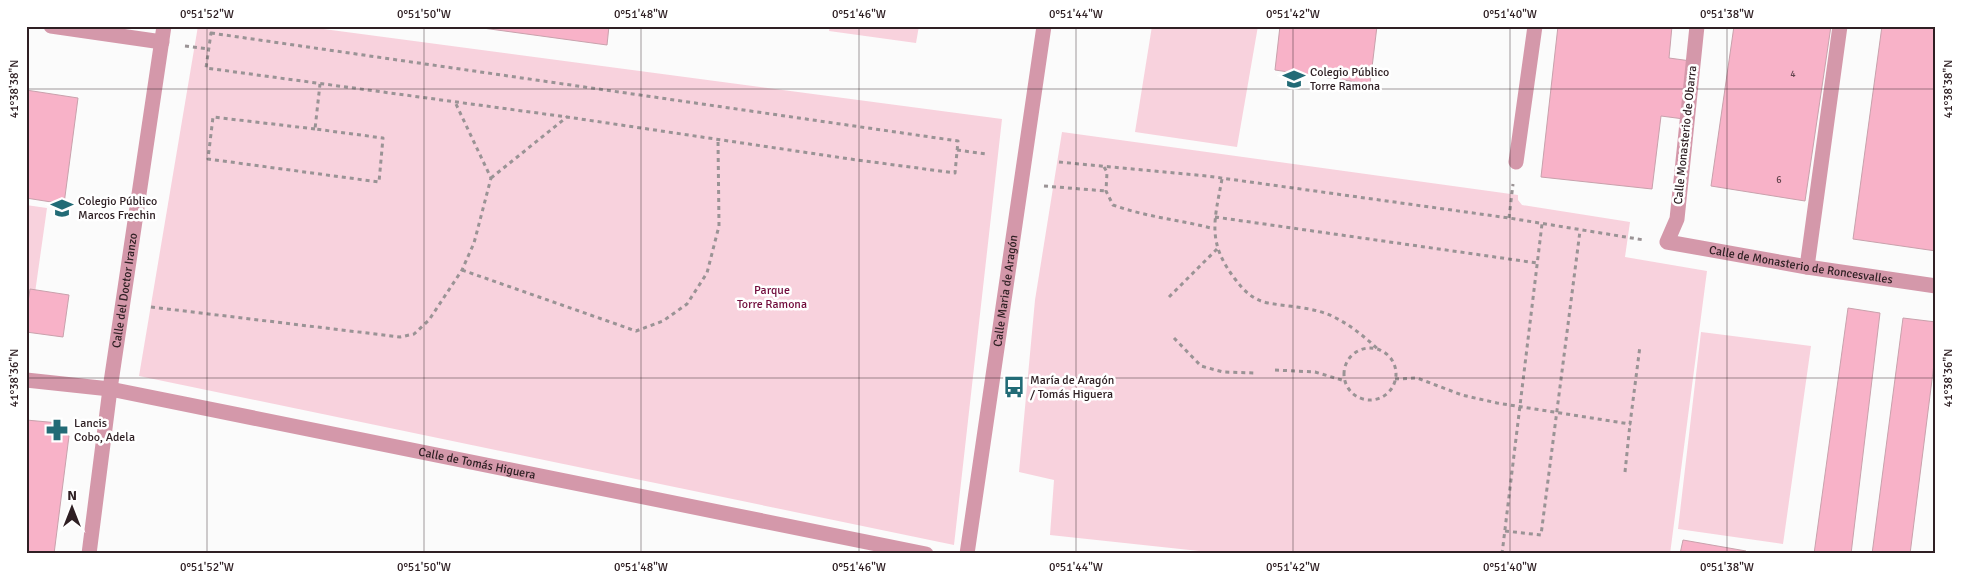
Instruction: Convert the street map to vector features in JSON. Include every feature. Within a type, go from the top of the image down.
[{"type":"street","points":[[51,26],[162,42]]},
{"type":"street","name":"Calle del Doctor Iranzo","points":[[89,554],[110,389],[164,26]]},
{"type":"street","name":"Calle Maria de Aragón","points":[[967,554],[1044,26]]},
{"type":"street","points":[[1516,162],[1536,26]]},
{"type":"street","name":"Calle Monasterio de Obarra","points":[[1667,242],[1676,219],[1697,26]]},
{"type":"street","points":[[1807,267],[1840,26]]},
{"type":"street","name":"Calle de Monasterio de Roncesvalles","points":[[1667,242],[1807,267],[1936,286]]},
{"type":"street","name":"Calle de Tomás Higuera","points":[[26,380],[110,389],[926,554]]},
{"type":"path","points":[[211,33],[958,140],[955,173],[567,117],[206,68],[209,49],[211,33]]},
{"type":"path","points":[[185,46],[209,49]]},
{"type":"path","points":[[315,128],[320,84]]},
{"type":"path","points":[[454,102],[491,178]]},
{"type":"path","points":[[213,117],[315,128],[383,138],[379,182],[208,159],[213,117]]},
{"type":"path","points":[[150,307],[400,337],[414,334],[430,320],[462,270],[474,243],[491,178],[567,117]]},
{"type":"path","points":[[462,270],[636,331],[663,321],[687,304],[707,273],[719,226],[718,140]]},
{"type":"path","points":[[956,150],[986,154]]},
{"type":"path","points":[[1059,162],[1222,178],[1667,242]]},
{"type":"path","points":[[1104,167],[1107,172],[1106,190],[1113,205],[1138,214],[1171,218],[1215,228]]},
{"type":"path","points":[[1222,178],[1215,217],[1217,249],[1223,264],[1245,293],[1266,302],[1296,306],[1333,317],[1359,332],[1380,352]]},
{"type":"path","points":[[1051,186],[1106,190]]},
{"type":"path","points":[[1509,218],[1511,194]]},
{"type":"path","points":[[1215,217],[1537,263]]},
{"type":"path","points":[[1502,554],[1542,224]]},
{"type":"path","points":[[1505,531],[1541,535],[1580,231]]},
{"type":"path","points":[[1169,297],[1217,249]]},
{"type":"path","points":[[1174,338],[1201,366],[1222,372],[1255,373]]},
{"type":"path","points":[[1625,472],[1640,346]]},
{"type":"path","points":[[1364,348],[1372,348],[1380,352],[1387,355],[1393,362],[1396,370],[1392,387],[1387,394],[1379,398],[1362,398],[1354,394],[1345,381],[1346,364],[1350,357],[1364,348]]},
{"type":"path","points":[[1274,370],[1315,372],[1345,381]]},
{"type":"path","points":[[1395,378],[1417,378],[1462,395],[1630,424]]},
{"type":"green space","name":"Parque Torre Ramona","points":[[198,26],[301,26],[1002,119],[954,545],[139,376]]},
{"type":"green space","points":[[830,26],[919,26],[916,43],[829,31]]},
{"type":"green space","points":[[1152,26],[1258,26],[1237,147],[1135,132]]},
{"type":"green space","points":[[1062,132],[1518,195],[1518,200],[1522,205],[1630,222],[1625,257],[1707,271],[1670,554],[1227,554],[1050,535],[1054,480],[1019,472],[1035,300]]},
{"type":"green space","points":[[26,205],[47,208],[33,307],[26,306]]},
{"type":"green space","points":[[1701,332],[1811,346],[1783,544],[1678,529]]},
{"type":"building","points":[[468,26],[609,26],[607,45]]},
{"type":"building","points":[[1280,26],[1377,26],[1370,84],[1275,70]]},
{"type":"building","points":[[1558,26],[1672,26],[1669,58],[1691,61],[1684,119],[1661,116],[1652,189],[1541,177]]},
{"type":"building","points":[[1734,26],[1831,26],[1805,201],[1711,186]]},
{"type":"building","points":[[1882,26],[1936,26],[1936,251],[1853,239]]},
{"type":"building","points":[[26,90],[78,98],[64,204],[26,198]]},
{"type":"building","points":[[30,289],[69,295],[63,337],[26,332],[26,315]]},
{"type":"building","points":[[1848,308],[1880,313],[1851,554],[1814,554]]},
{"type":"building","points":[[1903,318],[1936,322],[1936,348],[1910,554],[1872,554]]},
{"type":"building","points":[[26,420],[59,423],[69,436],[54,554],[26,554]]},
{"type":"building","points":[[1683,540],[1746,551],[1745,554],[1680,554]]},
{"type":"place","name":"Colegio Público Torre Ramona","points":[[1294,79]]},
{"type":"place","name":"Colegio Público Marcos Frechin","points":[[62,208]]},
{"type":"place","name":"María de Aragón / Tomás Higuera","points":[[1014,387]]},
{"type":"place","name":"Lancis Cobo, Adela","points":[[57,430]]}]
